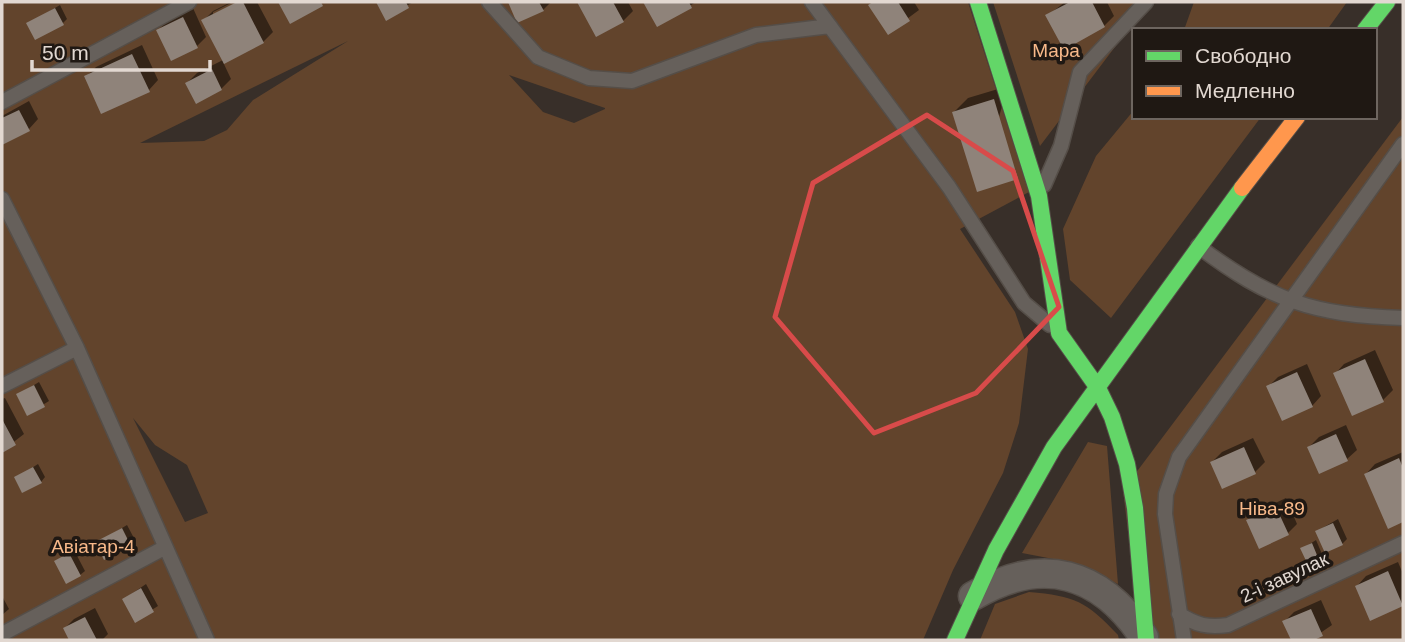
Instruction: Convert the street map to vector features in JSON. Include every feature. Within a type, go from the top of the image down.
[{"type":"street","points":[[978,2],[1040,196],[1059,333],[1098,388],[1121,441],[1132,485],[1145,639]]},
{"type":"street","points":[[1367,28],[1387,2]]},
{"type":"street","points":[[955,640],[973,596],[1048,458],[1198,245],[1295,119]]},
{"type":"street","points":[[973,596],[993,585],[1028,573],[1074,576],[1115,601],[1145,639]]},
{"type":"lane","points":[[2,103],[189,2]]},
{"type":"lane","points":[[489,2],[538,57],[589,78],[632,81],[756,35],[830,26]]},
{"type":"lane","points":[[812,2],[949,187],[1024,303],[1059,333]]},
{"type":"lane","points":[[1040,196],[1061,146],[1080,72],[1146,2]]},
{"type":"lane","points":[[1184,640],[1165,514],[1171,476],[1190,440],[1403,144]]},
{"type":"lane","points":[[2,199],[77,348],[207,640]]},
{"type":"lane","points":[[1198,245],[1251,282],[1289,302],[1357,316],[1403,318]]},
{"type":"lane","points":[[2,386],[77,348]]},
{"type":"lane","name":"2-і завулак","points":[[1179,614],[1194,624],[1212,627],[1228,625],[1403,543]]},
{"type":"lane","points":[[2,634],[164,548]]},
{"type":"highlighted area","points":[[927,115],[1013,171],[1059,307],[976,393],[874,433],[775,317],[813,183]]},
{"type":"green space","name":"Авіатар-4","points":[[2,2],[968,2],[1029,192],[960,229],[1015,312],[1028,349],[1019,423],[1003,473],[953,570],[923,640],[2,640]],"holes":[[[348,41],[253,100],[227,130],[204,141],[140,143]],[[509,75],[605,108],[574,123],[543,112]],[[133,418],[155,445],[187,465],[208,513],[185,522]]]},
{"type":"green space","name":"Мара","points":[[993,2],[1149,2],[1040,146]]},
{"type":"green space","points":[[1194,2],[1347,2],[1328,28],[1185,28]]},
{"type":"green space","points":[[1132,112],[1132,119],[1260,119],[1111,318],[1070,280],[1063,229],[1096,156]]},
{"type":"green space","name":"Ніва-89","points":[[1403,117],[1403,640],[1141,640],[1123,490]]},
{"type":"green space","points":[[1088,442],[1107,446],[1118,584],[1074,563],[1022,553]]},
{"type":"green space","points":[[1029,592],[1079,602],[1097,614],[1118,635],[1119,640],[980,640],[995,604]]},
{"type":"building","points":[[237,2],[243,2],[264,43],[224,64],[201,20]]},
{"type":"building","points":[[278,2],[321,2],[323,6],[290,24]]},
{"type":"building","points":[[376,2],[406,2],[409,8],[386,21]]},
{"type":"building","points":[[508,2],[539,2],[544,11],[517,23]]},
{"type":"building","points":[[577,2],[613,2],[624,22],[596,37]]},
{"type":"building","points":[[643,2],[689,2],[692,8],[657,27]]},
{"type":"building","points":[[873,2],[898,2],[910,21],[888,35],[868,5]]},
{"type":"building","points":[[1070,2],[1092,2],[1105,27],[1064,50],[1045,15]]},
{"type":"building","points":[[55,8],[64,25],[35,40],[26,23]]},
{"type":"building","points":[[183,17],[198,48],[171,61],[156,30]]},
{"type":"building","points":[[132,54],[150,92],[101,114],[84,76]]},
{"type":"building","points":[[212,69],[222,90],[196,104],[185,83]]},
{"type":"building","points":[[994,99],[1018,179],[977,192],[952,112]]},
{"type":"building","points":[[19,110],[30,131],[2,145],[2,118]]},
{"type":"building","points":[[1365,359],[1384,402],[1352,416],[1333,373]]},
{"type":"building","points":[[1297,372],[1313,407],[1282,421],[1266,386]]},
{"type":"building","points":[[34,385],[45,407],[27,416],[16,394]]},
{"type":"building","points":[[2,419],[16,445],[2,453]]},
{"type":"building","points":[[1336,434],[1348,461],[1319,474],[1307,447]]},
{"type":"building","points":[[1244,447],[1256,474],[1222,489],[1210,462]]},
{"type":"building","points":[[1399,458],[1403,468],[1403,522],[1388,529],[1364,474]]},
{"type":"building","points":[[33,467],[42,483],[22,493],[14,477]]},
{"type":"building","points":[[1276,507],[1289,535],[1259,549],[1246,520]]},
{"type":"building","points":[[1333,523],[1343,545],[1325,553],[1315,531]]},
{"type":"building","points":[[122,528],[131,546],[104,560],[95,542]]},
{"type":"building","points":[[1312,543],[1319,560],[1308,565],[1300,548]]},
{"type":"building","points":[[69,553],[81,576],[66,584],[54,561]]},
{"type":"building","points":[[1388,571],[1403,606],[1370,621],[1355,586]]},
{"type":"building","points":[[141,588],[154,612],[135,623],[122,599]]},
{"type":"building","points":[[1311,609],[1323,636],[1314,640],[1291,640],[1282,621]]},
{"type":"building","points":[[85,617],[97,640],[69,640],[63,628]]},
{"type":"traffic: fast","points":[[978,2],[1039,196],[1059,333],[1098,388],[1112,417],[1127,464],[1135,508],[1146,640]]},
{"type":"traffic: fast","points":[[1367,28],[1387,2]]},
{"type":"traffic: fast","points":[[955,640],[996,550],[1054,447],[1242,188]]},
{"type":"traffic: slow","points":[[1242,188],[1295,119]]}]
